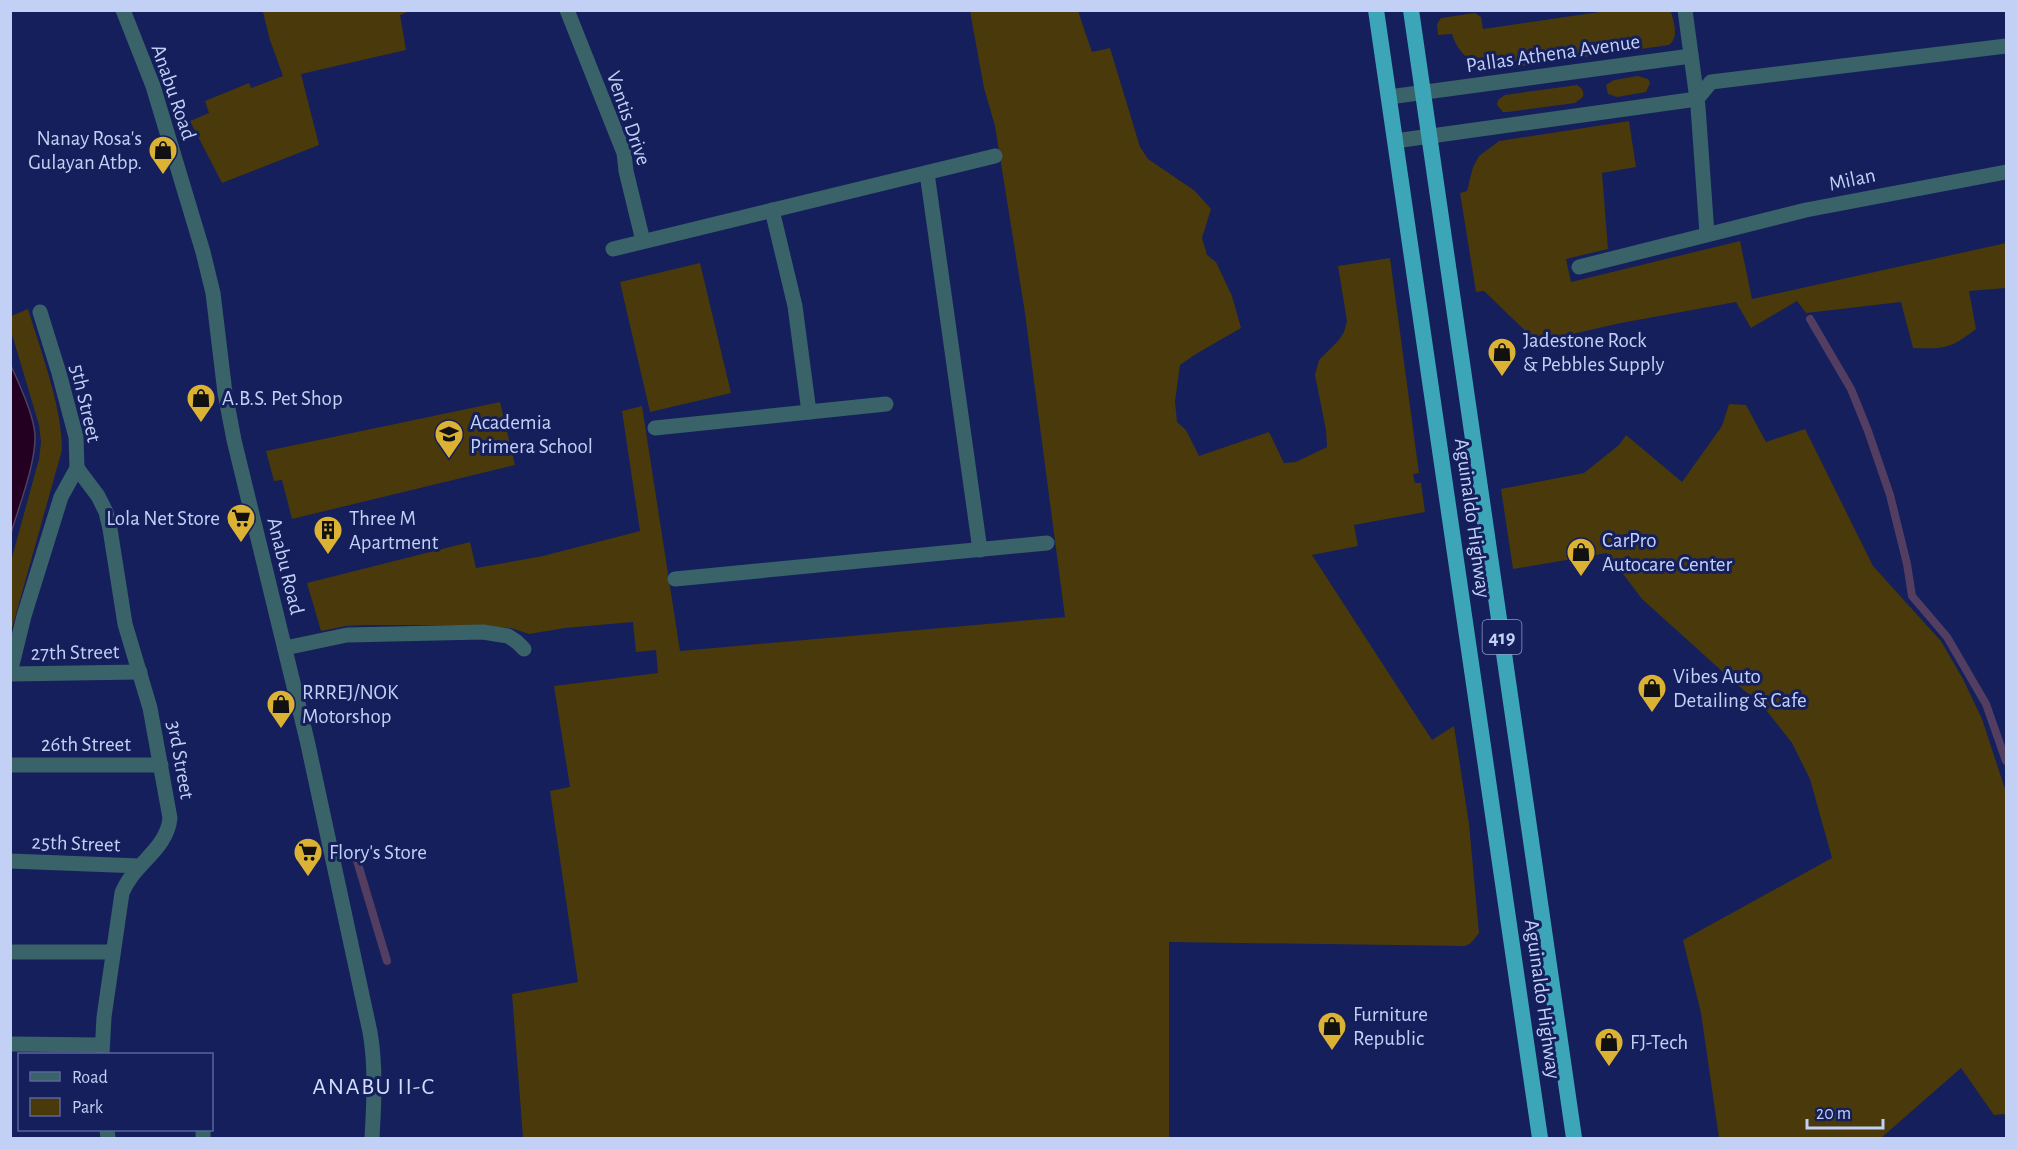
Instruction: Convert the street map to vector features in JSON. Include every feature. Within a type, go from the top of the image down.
[{"type":"highway","name":"Aguinaldo Highway","points":[[1376,10],[1540,1138]]},
{"type":"highway","name":"Aguinaldo Highway","points":[[1411,10],[1574,1138]]},
{"type":"street","name":"Anabu Road","points":[[123,10],[153,86],[203,252],[213,293],[225,393],[234,441],[307,740],[371,1039],[372,1138]]},
{"type":"street","name":"Ventis Drive","points":[[567,10],[624,153],[626,171],[643,241]]},
{"type":"street","points":[[1685,10],[1697,99],[1707,234]]},
{"type":"street","points":[[1395,141],[1697,99],[1711,82],[2007,46]]},
{"type":"street","points":[[1691,56],[1711,82]]},
{"type":"street","name":"Pallas Athena Avenue","points":[[1389,97],[1691,56]]},
{"type":"street","points":[[613,249],[995,156]]},
{"type":"street","name":"Milan","points":[[1579,267],[1806,210],[2007,172]]},
{"type":"street","points":[[927,173],[980,550]]},
{"type":"street","points":[[772,210],[795,306],[809,412]]},
{"type":"street","name":"5th Street","points":[[10,674],[24,616],[61,497],[77,468],[76,437],[40,312]]},
{"type":"street","points":[[655,428],[886,404]]},
{"type":"street","name":"3rd Street","points":[[77,468],[98,496],[106,512],[125,624],[150,708],[170,818],[162,842],[129,877],[122,893],[112,952],[102,1050]]},
{"type":"street","points":[[675,579],[1047,543]]},
{"type":"street","points":[[285,648],[347,635],[483,632],[507,636],[524,649]]},
{"type":"street","name":"27th Street","points":[[10,674],[140,672]]},
{"type":"street","name":"26th Street","points":[[10,765],[161,765]]},
{"type":"street","name":"25th Street","points":[[10,861],[140,866]]},
{"type":"street","points":[[10,952],[112,952]]},
{"type":"street","points":[[10,1044],[102,1050]]},
{"type":"green space","points":[[268,10],[410,11],[400,15],[406,50],[301,74],[319,145],[222,183],[190,121],[209,113],[205,101],[249,83],[251,88],[283,76],[263,12]]},
{"type":"green space","points":[[1613,10],[1671,11],[1675,29],[1672,42],[1669,45],[1501,69],[1477,64],[1470,60],[1459,49],[1452,34],[1438,35],[1437,24],[1441,18],[1475,13],[1481,17],[1483,29]]},
{"type":"green space","points":[[970,11],[1078,11],[1092,52],[1110,48],[1140,147],[1148,159],[1195,191],[1211,209],[1202,238],[1207,255],[1216,262],[1232,296],[1241,328],[1180,365],[1175,401],[1177,422],[1186,430],[1199,456],[1269,432],[1284,463],[1296,462],[1327,447],[1326,430],[1315,375],[1319,360],[1339,340],[1347,321],[1338,266],[1390,258],[1419,473],[1413,474],[1415,483],[1421,483],[1425,512],[1354,525],[1358,546],[1312,555],[1432,740],[1454,726],[1469,824],[1479,933],[1471,943],[1465,946],[1169,942],[1169,1138],[523,1138],[512,994],[578,982],[550,791],[570,787],[554,686],[658,673],[656,650],[636,652],[633,622],[565,628],[529,634],[511,628],[471,625],[365,625],[321,631],[307,583],[470,542],[476,568],[543,556],[640,531],[622,411],[642,406],[680,651],[1065,617],[1025,313],[995,126],[984,88]]},
{"type":"green space","points":[[1638,76],[1648,79],[1650,83],[1646,92],[1617,97],[1608,94],[1606,85],[1614,80]]},
{"type":"green space","points":[[1577,85],[1582,90],[1583,97],[1575,103],[1508,112],[1503,112],[1497,105],[1498,100],[1505,95]]},
{"type":"green space","points":[[1629,121],[1636,167],[1602,173],[1608,249],[1566,259],[1571,282],[1740,241],[1752,299],[2006,243],[2006,288],[1969,291],[1976,329],[1960,341],[1940,348],[1913,348],[1901,302],[1806,313],[1797,301],[1751,328],[1736,302],[1621,323],[1537,342],[1484,291],[1476,292],[1460,193],[1467,191],[1473,167],[1479,156],[1499,141]]},
{"type":"green space","points":[[700,263],[731,393],[650,412],[620,282]]},
{"type":"green space","points":[[28,309],[55,397],[62,450],[11,632],[11,561],[39,459],[41,442],[39,425],[11,331],[11,316]]},
{"type":"green space","points":[[500,402],[515,465],[292,519],[282,480],[274,481],[266,451]]},
{"type":"green space","points":[[1729,404],[1746,405],[1766,442],[1805,429],[1873,566],[1941,641],[1982,719],[2006,792],[2006,1114],[1994,1115],[1961,1068],[1881,1138],[1719,1138],[1701,1013],[1683,940],[1832,858],[1810,779],[1792,743],[1763,706],[1642,599],[1607,553],[1513,569],[1501,489],[1584,473],[1619,445],[1626,435],[1682,482],[1722,426]]},
{"type":"shaded area","points":[[11,366],[29,409],[34,427],[35,446],[30,471],[11,533]]},
{"type":"waterway","points":[[1810,319],[1851,389],[1868,431],[1890,495],[1907,564],[1912,596],[1947,637],[1986,704],[2006,761]]},
{"type":"waterway","points":[[355,854],[387,961]]},
{"type":"place","name":"Nanay Rosa's Gulayan Atbp.","points":[[163,176]]},
{"type":"place","name":"Jadestone Rock & Pebbles Supply","points":[[1502,378]]},
{"type":"place","name":"A.B.S. Pet Shop","points":[[201,424]]},
{"type":"place","name":"Academia Primera School","points":[[449,460]]},
{"type":"place","name":"Lola Net Store","points":[[241,544]]},
{"type":"place","name":"Three M Apartment","points":[[328,556]]},
{"type":"place","name":"CarPro Autocare Center","points":[[1581,578]]},
{"type":"place","name":"Vibes Auto Detailing & Cafe","points":[[1652,714]]},
{"type":"place","name":"RRREJ/NOK Motorshop","points":[[281,730]]},
{"type":"place","name":"Flory's Store","points":[[308,878]]},
{"type":"place","name":"Furniture Republic","points":[[1332,1052]]},
{"type":"place","name":"FJ-Tech","points":[[1609,1068]]},
{"type":"district","name":"ANABU II-C","points":[[374,1086]]}]
